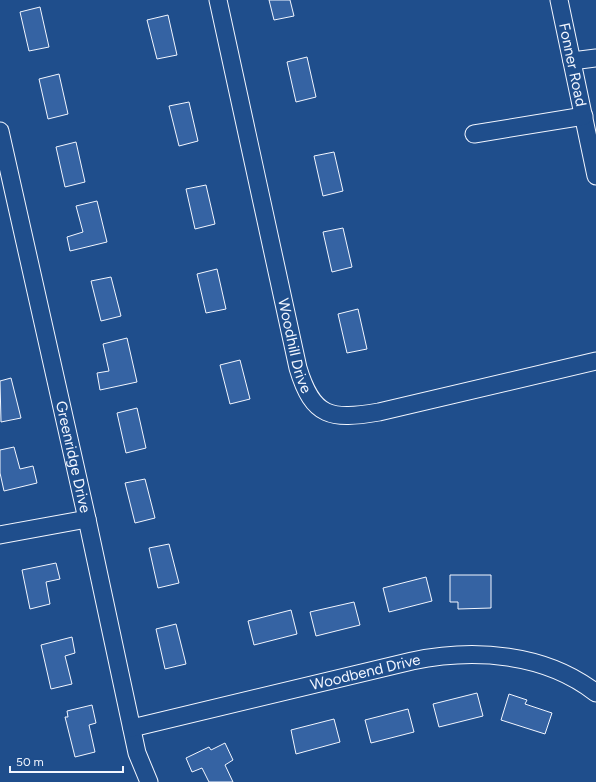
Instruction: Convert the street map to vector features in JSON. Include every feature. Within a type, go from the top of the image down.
[{"type":"street","name":"Woodhill Drive","points":[[218,0],[298,368],[304,388],[313,403],[325,411],[338,416],[350,417],[379,412],[596,361]]},
{"type":"street","name":"Fonner Road","points":[[559,0],[596,176]]},
{"type":"street","points":[[572,61],[596,58]]},
{"type":"street","points":[[474,134],[584,116]]},
{"type":"street","name":"Greenridge Drive","points":[[0,131],[87,519],[137,753],[149,782]]},
{"type":"street","points":[[0,535],[87,519]]},
{"type":"street","name":"Woodbend Drive","points":[[132,728],[412,661],[458,654],[484,654],[525,661],[563,674],[596,693]]},
{"type":"building","points":[[269,0],[290,0],[294,16],[274,20]]},
{"type":"building","points":[[40,7],[49,47],[29,51],[20,12]]},
{"type":"building","points":[[168,15],[177,55],[157,59],[147,20]]},
{"type":"building","points":[[307,57],[316,97],[296,102],[287,62]]},
{"type":"building","points":[[59,74],[68,114],[48,119],[39,79]]},
{"type":"building","points":[[189,102],[198,141],[179,146],[169,106]]},
{"type":"building","points":[[76,142],[85,182],[65,187],[56,147]]},
{"type":"building","points":[[334,152],[343,191],[323,196],[314,156]]},
{"type":"building","points":[[206,185],[215,224],[195,229],[186,189]]},
{"type":"building","points":[[97,201],[107,242],[70,251],[67,237],[83,232],[76,206]]},
{"type":"building","points":[[343,228],[352,267],[332,272],[323,232]]},
{"type":"building","points":[[217,269],[226,309],[206,313],[197,274]]},
{"type":"building","points":[[111,277],[121,316],[101,321],[91,281]]},
{"type":"building","points":[[358,309],[367,349],[347,353],[338,314]]},
{"type":"building","points":[[127,338],[137,382],[100,390],[97,373],[109,371],[103,344]]},
{"type":"building","points":[[240,360],[250,399],[230,404],[220,365]]},
{"type":"building","points":[[11,378],[21,418],[1,422],[0,381]]},
{"type":"building","points":[[137,408],[146,448],[126,453],[117,413]]},
{"type":"building","points":[[14,447],[20,469],[33,466],[37,483],[4,491],[0,473],[0,450]]},
{"type":"building","points":[[145,479],[155,518],[135,523],[125,483]]},
{"type":"building","points":[[169,544],[179,583],[158,588],[149,548]]},
{"type":"building","points":[[56,563],[60,579],[46,582],[50,604],[30,609],[22,570]]},
{"type":"building","points":[[450,575],[491,575],[491,608],[458,609],[458,602],[450,602]]},
{"type":"building","points":[[426,577],[432,601],[389,612],[383,588]]},
{"type":"building","points":[[354,602],[360,625],[316,636],[310,612]]},
{"type":"building","points":[[291,610],[297,634],[254,645],[248,621]]},
{"type":"building","points":[[176,624],[186,664],[165,669],[156,629]]},
{"type":"building","points":[[72,637],[75,653],[65,656],[72,684],[51,689],[41,645]]},
{"type":"building","points":[[477,693],[483,716],[439,727],[433,704]]},
{"type":"building","points":[[509,694],[527,700],[525,704],[552,713],[545,734],[501,720]]},
{"type":"building","points":[[92,705],[96,723],[89,725],[95,752],[75,757],[65,717],[68,717],[67,711]]},
{"type":"building","points":[[408,709],[414,732],[371,743],[365,720]]},
{"type":"building","points":[[334,719],[340,742],[296,754],[291,730]]},
{"type":"building","points":[[225,743],[233,760],[225,765],[233,782],[209,782],[202,768],[192,772],[186,758],[209,747],[211,750]]}]
